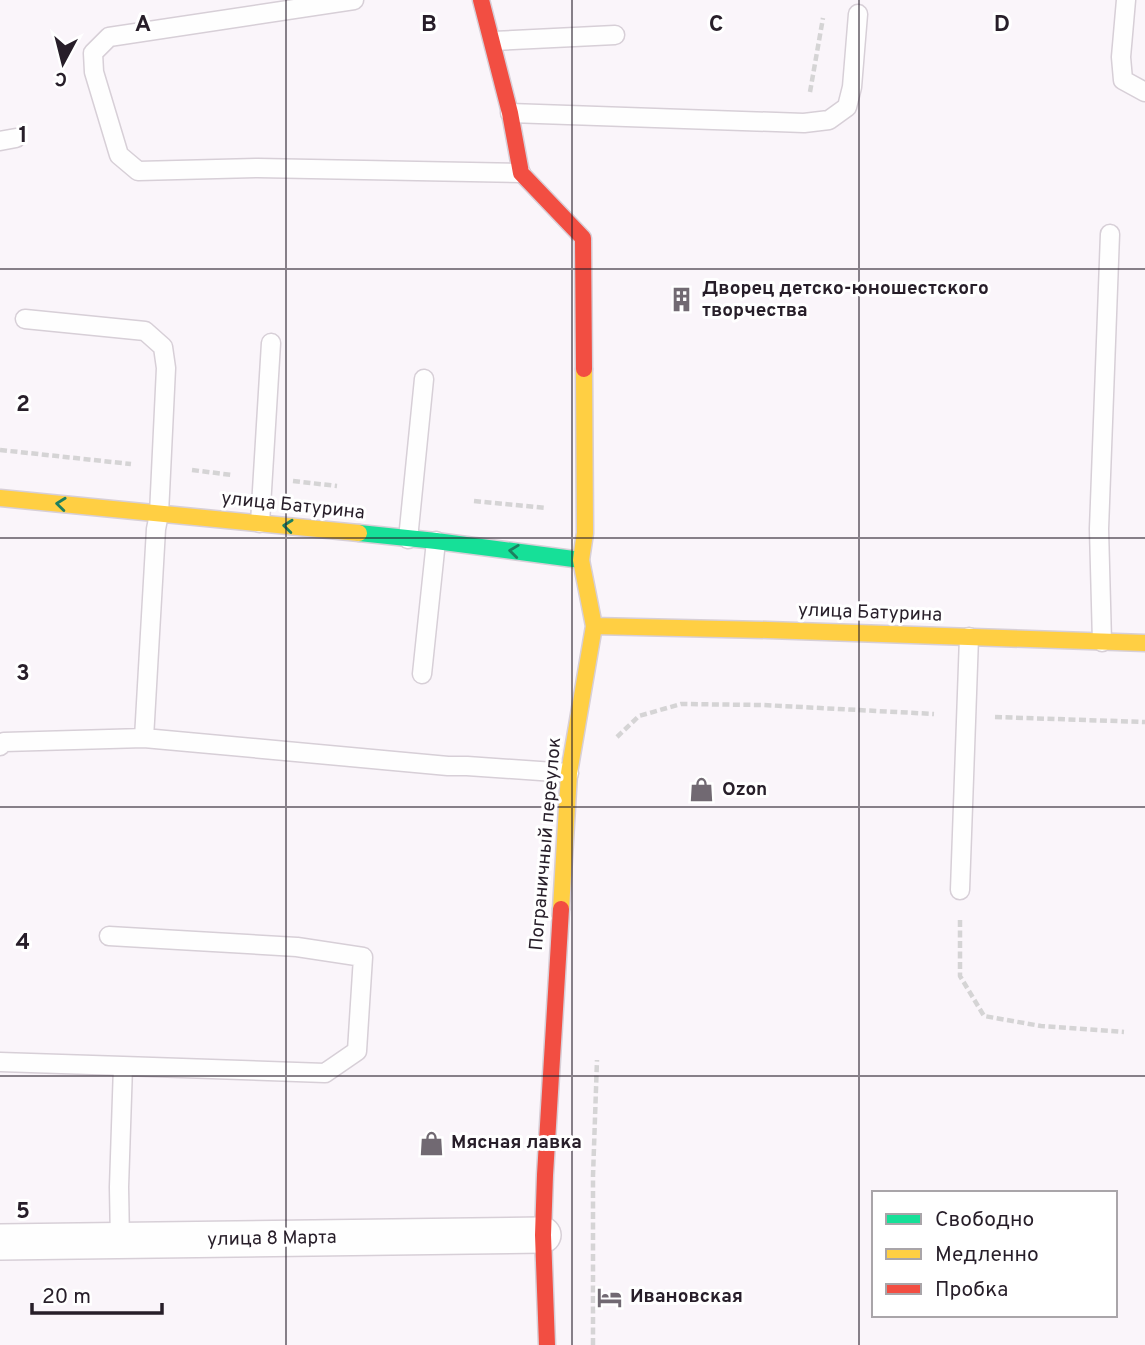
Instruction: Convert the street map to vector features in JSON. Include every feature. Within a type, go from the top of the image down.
[{"type":"street","points":[[481,0],[510,113],[521,173]]},
{"type":"street","name":"Пограничный переулок","points":[[521,173],[583,238],[585,533],[581,560],[594,626],[569,773],[545,1175],[543,1236],[547,1345]]},
{"type":"street","name":"улица Батурина","points":[[0,498],[408,538],[581,560]]},
{"type":"street","name":"улица Батурина","points":[[594,626],[1145,643]]},
{"type":"street","name":"улица 8 Марта","points":[[0,1242],[543,1236]]},
{"type":"lane","points":[[354,0],[110,37],[93,53],[94,72],[119,155],[138,172],[258,168],[521,173]]},
{"type":"lane","points":[[1126,0],[1121,57],[1124,80],[1145,92]]},
{"type":"lane","points":[[510,113],[804,123],[830,120],[847,107],[852,87],[858,15]]},
{"type":"lane","points":[[493,41],[615,36]]},
{"type":"lane","points":[[1102,642],[1099,529],[1110,234]]},
{"type":"lane","points":[[25,319],[145,331],[163,347],[166,368],[159,514],[144,738]]},
{"type":"lane","points":[[260,523],[271,343]]},
{"type":"lane","points":[[408,538],[424,379]]},
{"type":"lane","points":[[422,674],[436,541]]},
{"type":"lane","points":[[960,890],[969,637]]},
{"type":"lane","points":[[0,746],[4,742],[144,738],[448,766],[569,773]]},
{"type":"lane","points":[[0,1062],[325,1073],[357,1051],[363,957],[296,947],[109,936]]},
{"type":"lane","points":[[120,1241],[123,1066]]},
{"type":"path","points":[[804,123],[824,14]]},
{"type":"path","points":[[615,739],[639,716],[681,704],[763,705],[1145,722]]},
{"type":"path","points":[[960,890],[960,976],[985,1016],[1041,1026],[1124,1032]]},
{"type":"path","points":[[593,1345],[593,1175],[597,1051]]},
{"type":"traffic: fast","points":[[359,533],[581,560]]},
{"type":"traffic: slow","points":[[561,909],[569,773],[594,626],[581,560],[585,533],[584,369]]},
{"type":"traffic: slow","points":[[0,498],[359,533]]},
{"type":"traffic: slow","points":[[594,626],[1145,643]]},
{"type":"traffic: jam","points":[[481,0],[510,113],[521,173],[583,238],[584,369]]},
{"type":"traffic: jam","points":[[547,1345],[543,1235],[561,909]]},
{"type":"place","name":"Дворец детско-юношестского творчества","points":[[682,300]]},
{"type":"place","name":"Ozon","points":[[702,790]]},
{"type":"place","name":"Мясная лавка","points":[[431,1143]]},
{"type":"place","name":"Ивановская","points":[[610,1297]]}]
